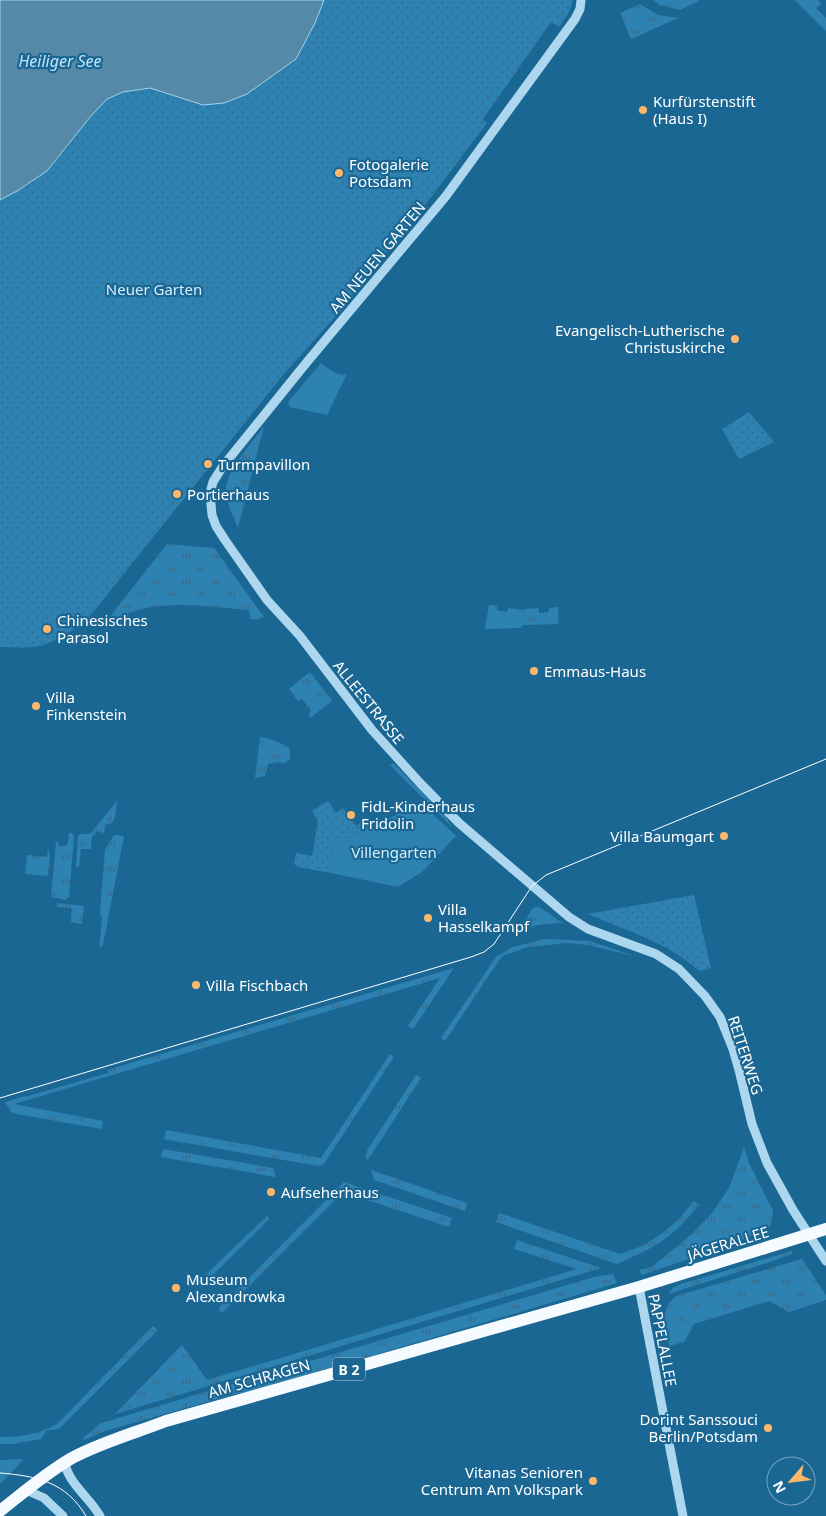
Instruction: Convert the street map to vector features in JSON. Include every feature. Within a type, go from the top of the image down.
[{"type":"main road","name":"JÄGERALLEE","points":[[640,1287],[826,1229]]},
{"type":"main road","name":"AM SCHRAGEN","points":[[65,1463],[98,1446],[166,1421],[640,1287]]},
{"type":"main road","name":"B 2","points":[[0,1511],[65,1463]]},
{"type":"street","name":"AM NEUEN GARTEN","points":[[212,515],[210,493],[213,482],[223,466],[446,196],[575,19],[580,9],[581,0]]},
{"type":"street","name":"ALLEESTRASSE","points":[[212,515],[216,526],[225,540],[267,600],[300,636],[372,730],[458,823],[530,884]]},
{"type":"street","name":"REITERWEG","points":[[530,884],[569,917],[588,929],[656,954],[679,969],[705,996],[720,1017],[733,1049],[752,1124],[767,1163],[793,1210],[826,1261]]},
{"type":"street","name":"PAPPELALLEE","points":[[640,1287],[683,1516]]},
{"type":"street","points":[[65,1463],[70,1478],[89,1499],[100,1516]]},
{"type":"street","points":[[26,1490],[44,1498],[63,1516]]},
{"type":"green space","name":"Neuer Garten","points":[[324,0],[573,0],[569,12],[559,27],[551,22],[483,119],[487,123],[426,204],[352,295],[353,297],[283,375],[94,611],[71,631],[43,645],[0,647],[0,200],[47,171],[90,117],[107,99],[123,92],[150,88],[183,99],[315,23]]},
{"type":"green space","points":[[653,0],[699,1],[680,10],[660,5]]},
{"type":"green space","points":[[795,0],[818,0],[821,4],[817,8],[813,5],[826,18],[826,31]]},
{"type":"green space","points":[[640,4],[658,15],[678,18],[631,39],[620,13]]},
{"type":"green space","points":[[321,363],[336,373],[347,374],[327,415],[290,407],[289,401]]},
{"type":"green space","points":[[749,412],[774,442],[739,459],[722,429]]},
{"type":"green space","points":[[264,426],[238,528],[227,500],[227,482],[235,465]]},
{"type":"green space","points":[[167,544],[214,548],[264,617],[257,620],[250,619],[249,610],[173,605],[158,606],[128,613],[130,622],[116,626],[111,625],[109,618]]},
{"type":"green space","points":[[489,605],[497,606],[497,610],[507,612],[508,608],[525,610],[523,626],[521,628],[485,629]]},
{"type":"green space","points":[[558,607],[559,624],[523,625],[525,609],[539,608],[539,613],[548,612],[549,608]]},
{"type":"green space","points":[[310,672],[332,701],[310,718],[309,713],[311,711],[302,699],[298,701],[289,689]]},
{"type":"green space","points":[[260,737],[276,741],[290,749],[290,759],[285,763],[268,764],[265,776],[255,778]]},
{"type":"green space","points":[[393,763],[446,817],[452,827],[390,765]]},
{"type":"green space","points":[[117,801],[115,818],[112,823],[105,825],[104,833],[96,831],[95,835],[92,836],[91,849],[81,849],[79,866],[76,868],[78,836],[90,834]]},
{"type":"green space","points":[[328,801],[336,813],[343,808],[356,826],[365,820],[371,827],[334,845],[331,873],[298,867],[294,864],[296,853],[312,856],[318,821],[312,811]]},
{"type":"green space","name":"Villengarten","points":[[421,803],[456,836],[422,872],[398,887],[331,873],[334,845]]},
{"type":"green space","points":[[69,833],[72,833],[74,836],[69,897],[65,900],[51,897],[56,842],[58,842],[59,846],[66,846]]},
{"type":"green space","points":[[114,835],[124,836],[103,945],[99,948],[105,850]]},
{"type":"green space","points":[[48,848],[50,857],[48,876],[25,874],[27,855],[47,857]]},
{"type":"green space","points":[[694,895],[711,968],[699,971],[674,952],[588,914]]},
{"type":"green space","points":[[57,903],[84,906],[82,924],[71,922],[72,908],[57,907]]},
{"type":"green space","points":[[539,907],[563,923],[539,925],[517,932],[533,908]]},
{"type":"green space","points":[[545,939],[590,941],[634,956],[588,945],[568,943],[528,947],[502,956],[445,1041],[441,1038],[496,957],[513,947]]},
{"type":"green space","points":[[454,968],[413,1029],[408,1026],[440,978],[14,1104],[103,1121],[102,1129],[16,1114],[11,1112],[5,1103],[108,1073],[107,1070]]},
{"type":"green space","points":[[390,1054],[394,1057],[323,1165],[318,1166],[164,1139],[166,1130],[321,1158]]},
{"type":"green space","points":[[416,1075],[421,1078],[368,1160],[365,1157],[368,1149]]},
{"type":"green space","points":[[744,1147],[749,1163],[773,1211],[772,1221],[768,1229],[730,1245],[642,1275],[639,1270],[652,1267],[692,1234],[712,1213],[729,1188]]},
{"type":"green space","points":[[163,1149],[273,1168],[276,1177],[161,1157]]},
{"type":"green space","points":[[371,1170],[467,1203],[465,1211],[374,1180]]},
{"type":"green space","points":[[344,1182],[452,1218],[449,1227],[343,1192],[222,1313],[218,1309]]},
{"type":"green space","points":[[694,1201],[699,1205],[672,1234],[642,1253],[617,1264],[496,1222],[499,1213],[620,1254],[642,1246],[660,1235],[677,1221]]},
{"type":"green space","points":[[267,1216],[269,1219],[201,1287],[197,1283]]},
{"type":"green space","points":[[517,1240],[601,1268],[115,1414],[182,1345],[207,1380],[577,1269],[514,1249]]},
{"type":"green space","points":[[792,1251],[792,1254],[776,1260],[668,1294],[673,1288],[681,1284]]},
{"type":"green space","points":[[802,1259],[826,1295],[826,1300],[789,1312],[769,1301],[694,1324],[684,1342],[669,1346],[665,1319],[667,1307],[676,1296]]},
{"type":"green space","points":[[613,1274],[617,1283],[254,1391],[235,1394],[105,1431],[84,1440],[83,1438],[101,1423],[594,1277]]},
{"type":"green space","points":[[153,1326],[158,1330],[59,1429],[47,1430],[41,1439],[0,1444],[0,1437],[30,1434],[57,1424]]},
{"type":"green space","points":[[24,1459],[0,1484],[0,1460]]},
{"type":"water","name":"Heiliger See","points":[[0,0],[324,0],[315,23],[296,59],[247,94],[224,103],[203,105],[150,88],[123,92],[107,99],[90,117],[47,171],[0,200]]},
{"type":"tram line","points":[[0,1098],[484,952],[494,944],[532,886],[546,875],[826,759]]},
{"type":"tram line","points":[[0,1473],[26,1476],[60,1488],[69,1495],[86,1516]]},
{"type":"place","name":"Kurfürstenstift (Haus I)","points":[[643,110]]},
{"type":"place","name":"Fotogalerie Potsdam","points":[[339,173]]},
{"type":"place","name":"Evangelisch-Lutherische Christuskirche","points":[[735,339]]},
{"type":"place","name":"Turmpavillon","points":[[208,464]]},
{"type":"place","name":"Portierhaus","points":[[177,494]]},
{"type":"place","name":"Chinesisches Parasol","points":[[47,629]]},
{"type":"place","name":"Emmaus-Haus","points":[[534,671]]},
{"type":"place","name":"Villa Finkenstein","points":[[36,706]]},
{"type":"place","name":"FidL-Kinderhaus Fridolin","points":[[351,815]]},
{"type":"place","name":"Villa Baumgart","points":[[724,836]]},
{"type":"place","name":"Villa Hasselkampf","points":[[428,918]]},
{"type":"place","name":"Villa Fischbach","points":[[196,985]]},
{"type":"place","name":"Aufseherhaus","points":[[271,1192]]},
{"type":"place","name":"Museum Alexandrowka","points":[[176,1288]]},
{"type":"place","name":"Dorint Sanssouci Berlin/Potsdam","points":[[768,1428]]},
{"type":"place","name":"Vitanas Senioren Centrum Am Volkspark","points":[[593,1481]]}]
